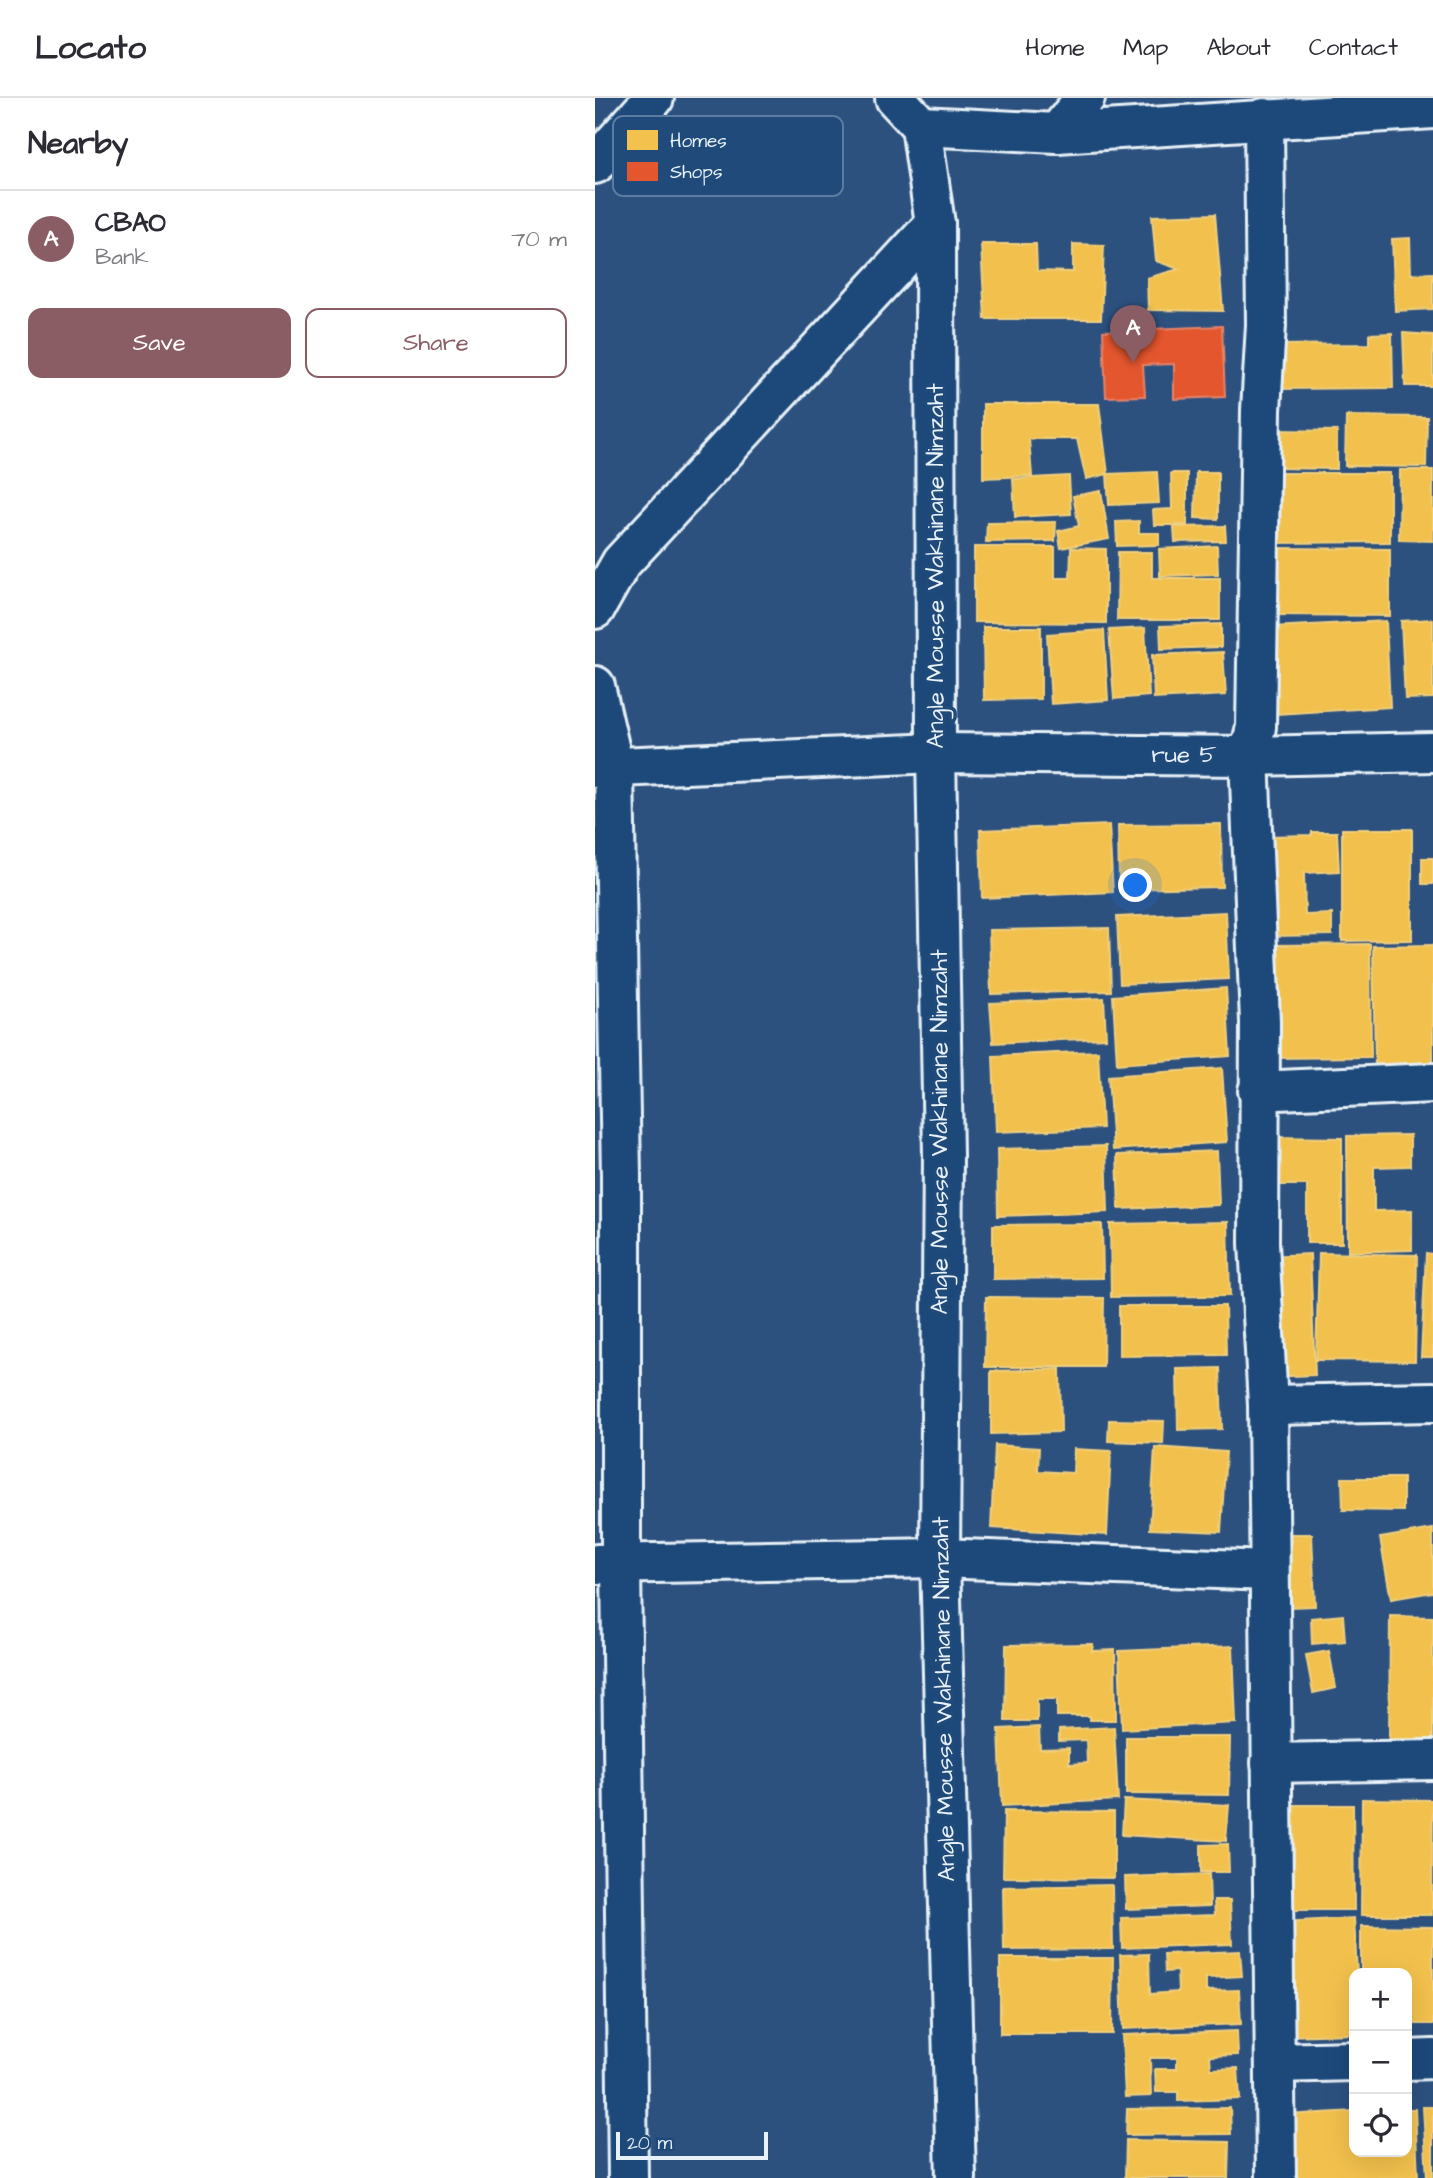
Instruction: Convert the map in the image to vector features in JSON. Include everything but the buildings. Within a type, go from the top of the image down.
[{"type":"street","points":[[638,116],[654,98]]},
{"type":"street","points":[[895,98],[921,126],[1057,132],[1433,109]]},
{"type":"street","points":[[1057,132],[1085,98]]},
{"type":"street","points":[[1264,118],[1266,325],[1261,410],[1256,727],[1249,756],[1260,1023],[1259,1243],[1268,1405],[1276,2178]]},
{"type":"street","name":"Angle Mousse Wakhinane Nimzaht","points":[[921,126],[935,225],[936,753],[943,1156],[940,1559],[955,2178]]},
{"type":"street","points":[[595,164],[613,144]]},
{"type":"street","points":[[595,609],[621,563],[935,225]]},
{"type":"street","points":[[595,685],[605,768],[621,1176],[608,1563],[628,2178]]},
{"type":"street","name":"rue 5","points":[[605,768],[936,753],[1249,756],[1433,752]]},
{"type":"street","points":[[1258,1091],[1433,1083]]},
{"type":"street","points":[[1268,1405],[1433,1402]]},
{"type":"street","points":[[608,1563],[940,1559],[1268,1571]]},
{"type":"street","points":[[1271,1763],[1433,1760]]},
{"type":"street","points":[[1412,2060],[1433,2059]]},
{"type":"street","points":[[1275,2063],[1349,2061]]},
{"type":"place","name":"CBAO","points":[[1133,363]]}]
